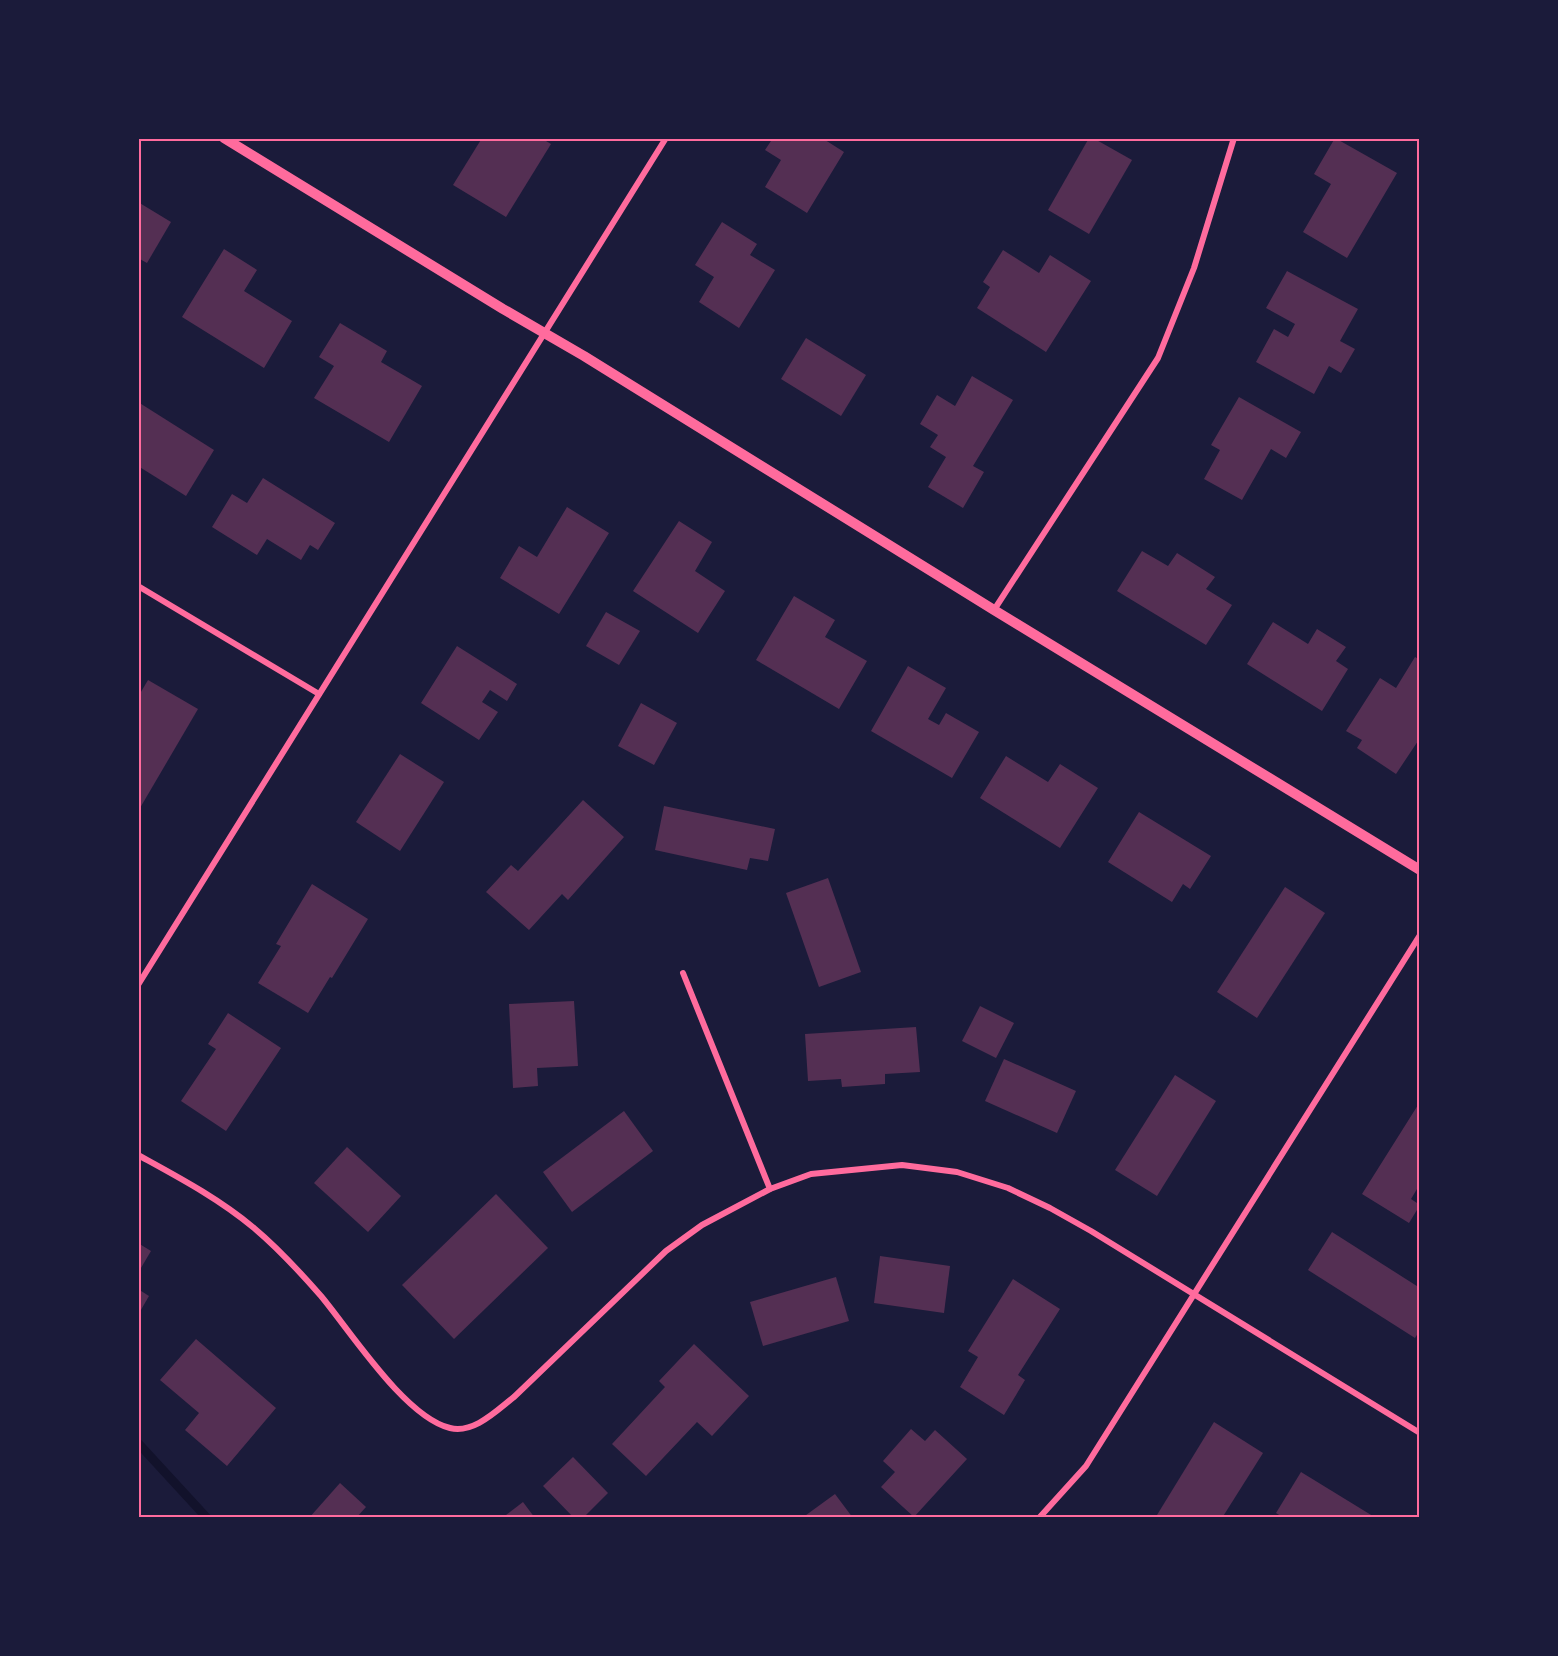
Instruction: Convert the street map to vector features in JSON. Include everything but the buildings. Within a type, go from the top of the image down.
[{"type":"street","points":[[224,138],[594,362],[1420,870]]},
{"type":"street","points":[[138,985],[666,138]]},
{"type":"street","points":[[994,610],[1158,358],[1194,268],[1234,138]]},
{"type":"street","points":[[138,586],[319,694]]},
{"type":"street","points":[[1039,1518],[1086,1466],[1420,935]]},
{"type":"street","points":[[682,973],[770,1189]]},
{"type":"street","points":[[138,1155],[199,1188],[254,1228],[320,1296],[396,1390],[421,1412],[452,1429],[471,1426],[514,1397],[666,1251],[702,1225],[770,1189],[811,1174],[902,1165],[957,1172],[1008,1188],[1050,1208],[1420,1433]]},
{"type":"waterway","points":[[138,1443],[207,1518]]}]
